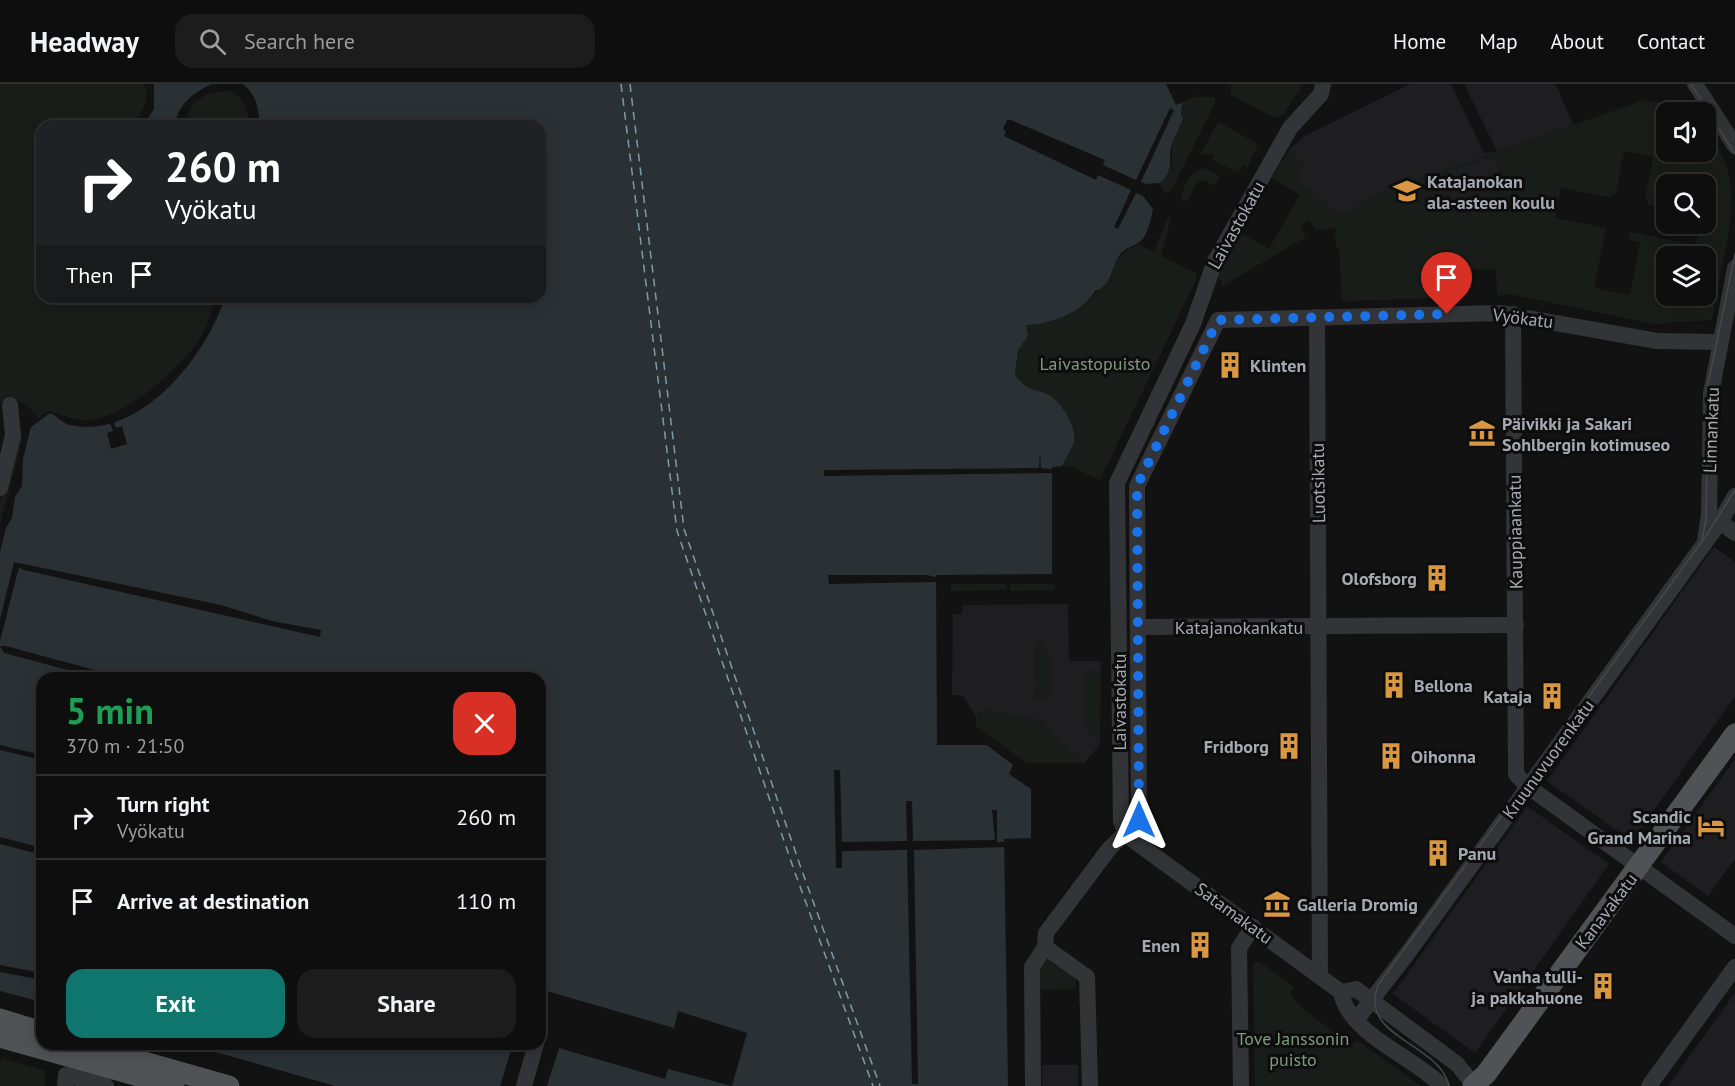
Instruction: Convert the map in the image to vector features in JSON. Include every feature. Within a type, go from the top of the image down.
[{"type":"main road","name":"Kanavakatu","points":[[1474,1086],[1486,1074],[1735,734]]},
{"type":"main road","points":[[0,1020],[36,1030]]},
{"type":"main road","points":[[5,1038],[36,1047]]},
{"type":"main road","points":[[47,1050],[174,1086]]},
{"type":"main road","points":[[102,1050],[230,1086]]},
{"type":"street","name":"Laivastokatu","points":[[1126,835],[1120,813],[1117,483],[1192,324],[1215,261],[1290,128],[1322,94],[1323,84]]},
{"type":"street","points":[[1695,84],[1735,146]]},
{"type":"street","points":[[1719,342],[1735,268]]},
{"type":"street","name":"Vyökatu","points":[[1218,320],[1514,314],[1657,340],[1719,342]]},
{"type":"street","name":"Kauppiaankatu","points":[[1514,314],[1515,764],[1518,779],[1528,787]]},
{"type":"street","name":"Luotsikatu","points":[[1317,317],[1320,976]]},
{"type":"street","name":"Laivastokatu","points":[[1126,835],[1139,820],[1137,486],[1218,320]]},
{"type":"street","name":"Linnankatu","points":[[1714,518],[1710,401],[1719,342],[1735,320]]},
{"type":"street","points":[[0,488],[13,435],[10,405]]},
{"type":"street","name":"Kruunuvuorenkatu","points":[[1357,1019],[1704,544],[1714,518],[1735,496]]},
{"type":"street","points":[[1714,518],[1735,533]]},
{"type":"street","name":"Katajanokankatu","points":[[1138,627],[1516,625]]},
{"type":"street","points":[[1528,787],[1735,936]]},
{"type":"street","name":"Satamakatu","points":[[1126,835],[1341,992],[1343,1005],[1372,1034],[1442,1086]]},
{"type":"street","points":[[1033,1086],[1032,967],[1045,947],[1046,933],[1109,849],[1126,835]]},
{"type":"street","points":[[1241,1086],[1239,948],[1254,927]]},
{"type":"street","points":[[1045,947],[1087,977],[1090,1086]]},
{"type":"street","points":[[1649,1086],[1735,967]]},
{"type":"street","name":"Satamakatu","points":[[1341,992],[1356,989],[1456,1064],[1474,1086]]},
{"type":"street","points":[[524,1086],[534,1050]]},
{"type":"street","points":[[66,1080],[106,1086]]},
{"type":"shaded area","points":[[154,84],[212,84],[187,100],[177,120],[147,120],[154,109]]},
{"type":"shaded area","points":[[243,84],[1201,84],[1195,97],[1182,103],[1183,118],[1170,150],[1168,172],[1160,183],[1146,184],[1148,185],[1143,196],[1153,209],[1144,237],[1121,253],[1105,284],[1074,311],[1056,320],[1026,325],[1028,336],[1018,350],[1015,375],[1029,388],[1046,393],[1055,400],[1068,417],[1074,436],[1072,447],[1062,466],[1052,467],[1052,574],[936,575],[937,745],[987,745],[1013,765],[1009,774],[1031,789],[1031,838],[1004,839],[1008,1086],[335,1086],[208,1050],[546,1050],[546,672],[36,672],[36,1000],[0,991],[0,552],[6,528],[12,518],[15,497],[22,486],[23,459],[31,427],[50,413],[70,425],[96,427],[121,420],[145,407],[167,389],[186,368],[203,344],[223,303],[546,303],[546,120],[259,120],[256,103]]},
{"type":"shaded area","name":"Katajanokan ala-asteen koulu","points":[[1410,84],[1451,84],[1484,153],[1493,152],[1500,172],[1432,298],[1342,301],[1339,216],[1295,177],[1304,164],[1289,150],[1305,136]]},
{"type":"shaded area","points":[[1464,84],[1556,84],[1573,125],[1497,151]]},
{"type":"shaded area","points":[[1714,547],[1735,562],[1735,696],[1632,841],[1547,781]]},
{"type":"shaded area","points":[[1068,604],[1069,661],[1101,661],[1100,745],[1084,763],[1027,763],[976,726],[976,716],[962,695],[952,695],[953,614],[962,614],[963,605]]},
{"type":"shaded area","name":"Scandic Grand Marina","points":[[1735,759],[1735,859],[1708,896],[1661,862]]},
{"type":"shaded area","points":[[1527,806],[1609,864],[1475,1053],[1393,994]]},
{"type":"shaded area","points":[[1735,993],[1735,1086],[1668,1086]]},
{"type":"shaded area","points":[[1042,1065],[1078,1065],[1078,1086],[1042,1086]]},
{"type":"green space","points":[[0,84],[144,84],[146,101],[137,120],[36,120],[34,180],[36,183],[36,303],[214,303],[208,321],[199,339],[186,356],[162,380],[134,402],[104,417],[79,420],[49,411],[38,418],[22,402],[6,400],[0,402]]},
{"type":"green space","points":[[1231,84],[1304,84],[1283,115],[1275,118],[1231,95]]},
{"type":"green space","points":[[232,91],[245,106],[248,120],[185,120],[195,102],[213,93]]},
{"type":"green space","points":[[1196,97],[1215,97],[1215,103],[1172,189],[1165,194],[1160,183],[1172,166],[1172,144],[1181,125],[1182,103]]},
{"type":"green space","points":[[1645,100],[1658,102],[1656,102],[1656,162],[1716,162],[1716,143],[1727,170],[1731,199],[1729,230],[1716,299],[1716,246],[1656,246],[1656,306],[1715,306],[1712,320],[1654,324],[1509,294],[1497,296],[1496,269],[1456,269],[1456,297],[1342,301],[1339,249],[1336,247],[1335,228],[1316,231],[1310,220],[1300,226],[1306,237],[1221,287],[1222,281],[1216,277],[1240,233],[1269,249],[1300,195],[1272,178],[1289,150],[1304,164],[1296,177],[1339,216],[1385,190]],"holes":[[[1624,151],[1653,157],[1645,199],[1649,205],[1656,206],[1656,174],[1716,174],[1716,234],[1698,234],[1696,245],[1630,232],[1629,240],[1640,242],[1630,295],[1594,288],[1606,228],[1555,218],[1561,188],[1609,197],[1616,193]],[[1495,157],[1500,172],[1479,179],[1471,185],[1467,206],[1452,206],[1451,171]]]},
{"type":"green space","points":[[1218,122],[1258,144],[1248,167],[1244,165],[1238,173],[1213,160],[1213,154],[1201,154]]},
{"type":"green space","points":[[1206,168],[1220,176],[1215,186],[1204,180],[1197,182],[1187,201],[1183,202],[1181,197],[1189,178],[1196,171]]},
{"type":"green space","name":"Laivastopuisto","points":[[1168,217],[1171,218],[1161,256],[1196,273],[1196,280],[1100,480],[1072,467],[1062,466],[1075,439],[1070,425],[1064,412],[1055,401],[1028,387],[1015,375],[1018,350],[1028,336],[1026,325],[1058,318],[1087,301],[1113,274],[1118,259],[1124,253],[1138,244],[1154,252]]},
{"type":"green space","points":[[17,433],[23,437],[0,524],[0,501]]},
{"type":"green space","points":[[951,584],[1006,584],[1006,590],[951,591]]},
{"type":"green space","points":[[1010,584],[1054,584],[1054,590],[1010,591]]},
{"type":"green space","points":[[1040,641],[1044,641],[1049,655],[1052,681],[1049,696],[1044,701],[1034,701],[1034,688],[1038,685],[1034,678],[1034,647]]},
{"type":"green space","points":[[1084,671],[1100,671],[1100,745],[1086,730],[1084,723]]},
{"type":"green space","points":[[986,708],[1012,716],[1041,719],[1070,753],[1074,750],[1084,763],[1027,763],[976,726],[978,712]]},
{"type":"green space","points":[[1050,959],[1076,978],[1076,989],[1041,990],[1040,973],[1044,960]]},
{"type":"green space","name":"Tove Janssonin puisto","points":[[1253,962],[1260,962],[1294,987],[1290,994],[1304,1010],[1352,1045],[1357,1040],[1421,1086],[1255,1086]]},
{"type":"green space","points":[[3,1058],[45,1071],[45,1086],[0,1086],[0,1062]]},
{"type":"pier","points":[[1166,84],[1201,84],[1195,97],[1176,105]]},
{"type":"pier","points":[[1170,108],[1174,110],[1141,182],[1148,185],[1143,196],[1136,193],[1118,229],[1114,227],[1131,190],[1098,175],[1096,180],[1004,136],[1006,131],[1003,129],[1007,120],[1011,120],[1105,160],[1103,165],[1136,180]]},
{"type":"pier","points":[[114,421],[116,428],[122,426],[127,444],[111,449],[107,433],[113,431],[110,423]]},
{"type":"pier","points":[[1040,452],[1041,468],[1052,469],[1052,473],[824,476],[824,470],[1039,468]]},
{"type":"pier","points":[[14,562],[221,605],[272,621],[321,630],[320,637],[19,567],[0,641],[0,619]]},
{"type":"pier","points":[[828,575],[927,575],[936,577],[936,582],[829,584]]},
{"type":"pier","points":[[0,646],[102,672],[75,672],[4,653]]},
{"type":"pier","points":[[0,745],[36,754],[36,759],[0,750]]},
{"type":"pier","points":[[834,770],[840,770],[842,842],[907,841],[906,801],[912,801],[913,841],[995,840],[992,810],[997,810],[997,842],[1004,842],[1004,847],[914,850],[918,1084],[912,1084],[907,850],[842,851],[842,868],[836,868]]},
{"type":"pier","points":[[0,837],[36,846],[36,853],[0,844]]},
{"type":"pier","points":[[0,965],[36,972],[36,979],[0,972]]},
{"type":"pier","points":[[546,991],[674,1028],[678,1011],[747,1033],[732,1086],[668,1069],[665,1079],[559,1048],[547,1086],[500,1086],[511,1050],[546,1050]]},
{"type":"ferry route","points":[[621,84],[677,531],[794,870],[873,1086]]},
{"type":"ferry route","points":[[630,84],[684,529],[801,868],[880,1086]]},
{"type":"tram line","points":[[1691,84],[1735,154]]},
{"type":"tram line","points":[[1702,539],[1706,520],[1708,384],[1735,254]]},
{"type":"tram line","points":[[1449,1086],[1443,1071],[1389,1029],[1379,1017],[1375,1003],[1378,985],[1706,536],[1735,490]]},
{"type":"place","name":"Katajanokan ala-asteen koulu","points":[[1407,191]]},
{"type":"place","name":"Klinten","points":[[1230,365]]},
{"type":"place","name":"Päivikki ja Sakari Sohlbergin kotimuseo","points":[[1482,433]]},
{"type":"place","name":"Olofsborg","points":[[1437,578]]},
{"type":"place","name":"Bellona","points":[[1394,685]]},
{"type":"place","name":"Kataja","points":[[1552,696]]},
{"type":"place","name":"Fridborg","points":[[1289,746]]},
{"type":"place","name":"Oihonna","points":[[1391,756]]},
{"type":"place","name":"Scandic Grand Marina","points":[[1711,826]]},
{"type":"place","name":"Panu","points":[[1438,853]]},
{"type":"place","name":"Galleria Dromig","points":[[1277,904]]},
{"type":"place","name":"Enen","points":[[1200,945]]},
{"type":"place","name":"Vanha tulli- ja pakkahuone","points":[[1603,986]]},
{"type":"route","points":[[1139,820],[1137,486],[1218,320],[1447,314]]}]
